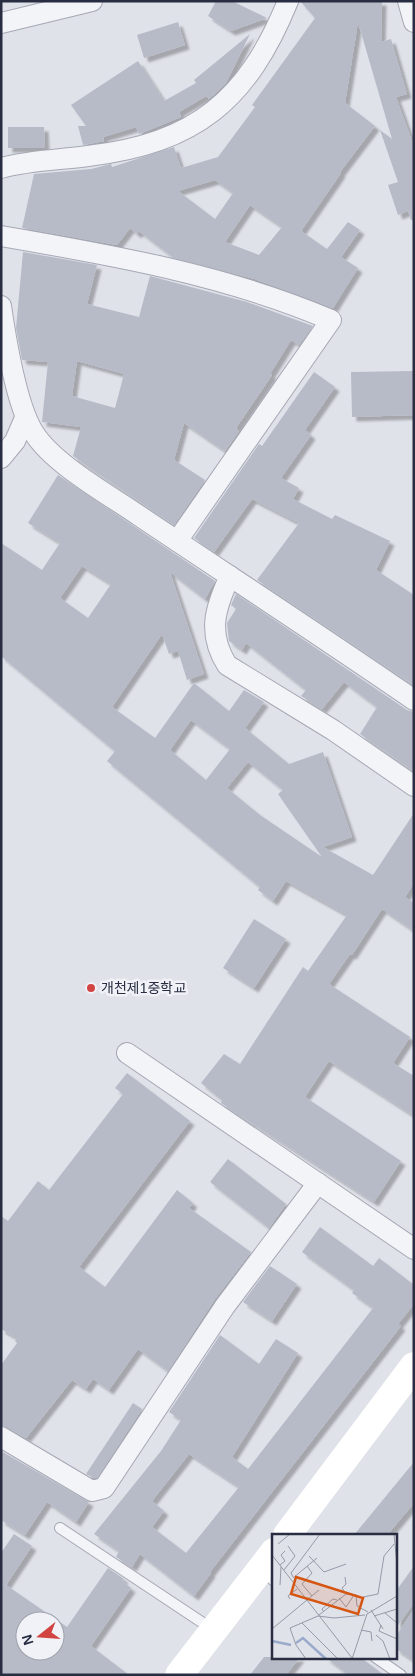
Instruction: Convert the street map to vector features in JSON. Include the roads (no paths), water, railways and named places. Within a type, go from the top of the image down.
[{"type":"main road","points":[[288,1534],[414,1366]]},
{"type":"main road","points":[[179,1675],[213,1630],[269,1568]]},
{"type":"street","points":[[1,23],[92,1]]},
{"type":"street","points":[[1,168],[20,163],[122,151],[153,144],[194,125],[223,104],[242,85],[276,30],[288,1]]},
{"type":"street","points":[[408,1],[414,22]]},
{"type":"street","points":[[1,236],[94,252],[251,290],[331,320],[178,541]]},
{"type":"street","points":[[1,306],[25,418],[35,435],[54,454],[178,541],[414,700]]},
{"type":"street","points":[[1,458],[15,441],[25,418]]},
{"type":"street","points":[[230,576],[220,597],[215,620],[215,638],[218,651],[227,665],[333,730],[414,786]]},
{"type":"street","points":[[127,1053],[414,1249]]},
{"type":"street","points":[[1,1437],[92,1491],[104,1488],[225,1306],[318,1183]]},
{"type":"lane","points":[[60,1528],[213,1630]]},
{"type":"lane","points":[[376,1658],[401,1675]]},
{"type":"place","name":"개천제1중학교","points":[[91,988]]}]
